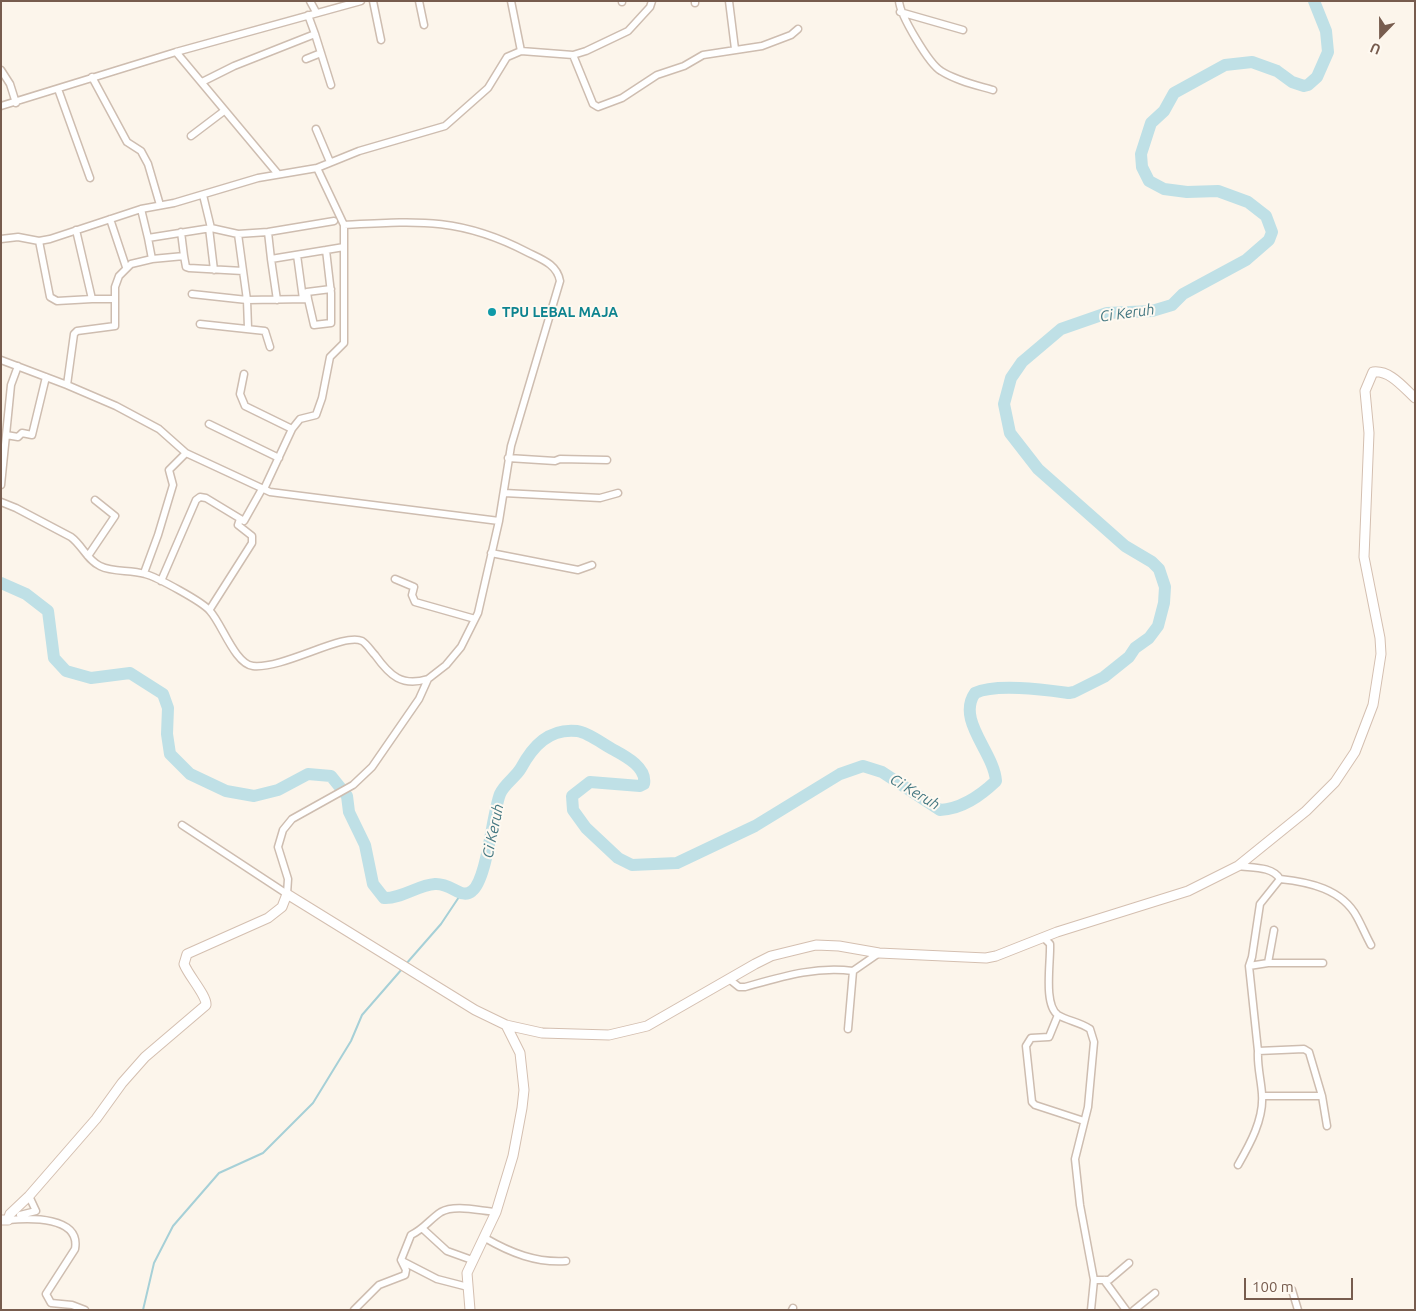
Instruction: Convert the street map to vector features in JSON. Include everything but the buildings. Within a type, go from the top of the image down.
[{"type":"street","points":[[310,1],[316,12]]},
{"type":"street","points":[[1,106],[176,52],[361,1]]},
{"type":"street","points":[[373,1],[381,40]]},
{"type":"street","points":[[419,1],[424,25]]},
{"type":"street","points":[[511,1],[520,51]]},
{"type":"street","points":[[1,239],[18,236],[39,241],[141,209],[203,195],[278,174],[317,168],[359,151],[445,126],[488,88],[507,57],[520,51],[573,55],[602,44],[628,31],[650,7],[652,1]]},
{"type":"street","points":[[729,1],[735,50]]},
{"type":"street","points":[[899,1],[900,12],[939,70],[963,81],[993,90]]},
{"type":"street","points":[[900,12],[963,30]]},
{"type":"street","points":[[308,15],[331,85]]},
{"type":"street","points":[[573,55],[596,108],[622,98],[657,76],[684,66],[703,54],[762,46],[791,36],[798,29]]},
{"type":"street","points":[[202,82],[234,66],[315,34]]},
{"type":"street","points":[[176,52],[278,174]]},
{"type":"street","points":[[306,59],[321,53]]},
{"type":"street","points":[[1,70],[10,84],[16,102]]},
{"type":"street","points":[[92,77],[126,142],[141,152],[148,164],[160,205]]},
{"type":"street","points":[[58,89],[90,178]]},
{"type":"street","points":[[191,136],[224,111]]},
{"type":"street","points":[[316,129],[330,162]]},
{"type":"street","points":[[161,581],[196,500],[200,497],[206,498],[240,519],[245,520],[263,489],[292,430],[300,419],[316,415],[322,398],[330,357],[344,343],[344,225],[317,168]]},
{"type":"street","points":[[203,195],[210,228],[214,270]]},
{"type":"street","points":[[141,209],[152,259]]},
{"type":"street","points":[[110,219],[126,268]]},
{"type":"street","points":[[148,238],[210,228],[238,234],[268,232],[334,221]]},
{"type":"street","points":[[1,502],[71,537],[79,543],[88,556],[100,567],[117,571],[144,573],[210,609],[240,660],[250,665],[289,661],[331,644],[355,640],[366,645],[389,672],[410,683],[428,679],[446,665],[461,647],[475,619],[499,521],[508,458],[560,281],[559,274],[545,261],[502,239],[459,226],[434,222],[344,225]]},
{"type":"street","points":[[76,230],[92,299]]},
{"type":"street","points":[[181,232],[186,267],[243,271]]},
{"type":"street","points":[[268,232],[277,300]]},
{"type":"street","points":[[238,234],[247,300],[248,328]]},
{"type":"street","points":[[39,241],[50,297],[57,301],[114,299]]},
{"type":"street","points":[[271,260],[344,247]]},
{"type":"street","points":[[297,255],[305,296],[314,325],[329,324],[331,321],[330,289],[326,250]]},
{"type":"street","points":[[67,385],[74,334],[77,331],[115,326],[114,299],[116,281],[126,268],[152,259],[184,256]]},
{"type":"street","points":[[192,294],[247,300],[277,300],[305,296],[330,289]]},
{"type":"street","points":[[200,324],[265,331],[270,347]]},
{"type":"street","points":[[1,360],[67,385],[140,419],[159,430],[186,453],[263,489],[499,521]]},
{"type":"street","points":[[1,485],[11,385],[18,366]]},
{"type":"street","points":[[182,825],[287,894],[446,994],[506,1025],[528,1031],[566,1034],[609,1035],[647,1026],[771,956],[816,945],[839,946],[879,953],[986,958],[1111,914],[1188,891],[1238,866],[1306,811],[1335,782],[1362,737],[1373,705],[1380,654],[1380,638],[1364,557],[1369,433],[1365,391],[1373,372],[1378,372],[1400,383],[1415,398]]},
{"type":"street","points":[[244,374],[240,394],[245,406],[292,430]]},
{"type":"street","points":[[6,435],[18,437],[22,433],[32,435],[46,377]]},
{"type":"street","points":[[209,424],[279,458]]},
{"type":"street","points":[[144,573],[158,536],[173,485],[169,470],[186,453]]},
{"type":"street","points":[[508,458],[555,462],[560,459],[607,460]]},
{"type":"street","points":[[504,493],[600,498],[618,493]]},
{"type":"street","points":[[88,556],[115,515],[95,500]]},
{"type":"street","points":[[210,609],[252,543],[252,536],[238,525],[240,519]]},
{"type":"street","points":[[491,554],[578,570],[592,565]]},
{"type":"street","points":[[395,579],[414,587],[412,595],[415,602],[475,619]]},
{"type":"street","points":[[5,1220],[29,1196],[96,1119],[122,1083],[145,1057],[206,1005],[206,998],[192,982],[184,964],[187,954],[268,918],[282,907],[287,894],[288,878],[278,847],[279,838],[292,819],[353,785],[372,767],[412,710],[428,679]]},
{"type":"street","points":[[1238,866],[1273,871],[1280,879],[1310,882],[1327,890],[1352,909],[1371,945]]},
{"type":"street","points":[[1238,1165],[1250,1143],[1258,1122],[1262,1096],[1257,1064],[1258,1051],[1249,966],[1260,904],[1280,879]]},
{"type":"street","points":[[1268,963],[1274,930]]},
{"type":"street","points":[[1044,938],[1050,944],[1050,1002],[1058,1015],[1083,1024],[1093,1034],[1088,1107],[1074,1160],[1094,1280],[1091,1310]]},
{"type":"street","points":[[728,979],[739,987],[744,987],[800,971],[839,969],[853,972],[879,953]]},
{"type":"street","points":[[1249,966],[1268,963],[1323,963]]},
{"type":"street","points":[[848,1029],[853,972]]},
{"type":"street","points":[[1058,1015],[1049,1037],[1031,1038],[1026,1046],[1032,1102],[1084,1121]]},
{"type":"street","points":[[470,1310],[467,1273],[496,1212],[513,1156],[524,1090],[520,1053],[506,1025]]},
{"type":"street","points":[[1258,1051],[1307,1050],[1322,1096],[1326,1126]]},
{"type":"street","points":[[1262,1096],[1322,1096]]},
{"type":"street","points":[[14,1209],[13,1214],[16,1216],[36,1212],[29,1196]]},
{"type":"street","points":[[354,1310],[379,1285],[405,1275],[406,1270],[401,1260],[411,1235],[423,1229],[441,1212],[448,1209],[496,1212]]},
{"type":"street","points":[[5,1220],[43,1220],[62,1225],[71,1231],[76,1241],[75,1249],[46,1294],[51,1303],[72,1305],[86,1310]]},
{"type":"street","points":[[423,1229],[447,1251],[472,1260]]},
{"type":"street","points":[[485,1238],[504,1250],[529,1259],[566,1261]]},
{"type":"street","points":[[401,1260],[437,1279],[468,1287]]},
{"type":"street","points":[[1094,1280],[1114,1277],[1129,1263]]},
{"type":"street","points":[[1104,1280],[1126,1310]]},
{"type":"street","points":[[1292,1290],[1298,1310]]},
{"type":"street","points":[[1134,1310],[1155,1293]]},
{"type":"waterway","name":"Ci Keruh","points":[[1,583],[26,594],[48,611],[54,658],[66,671],[91,678],[130,673],[163,694],[168,708],[167,734],[170,754],[190,774],[226,791],[254,796],[278,790],[308,774],[331,776],[347,796],[349,812],[365,845],[373,884],[384,898],[390,898],[435,884],[441,884],[464,894],[472,891],[482,874],[497,804],[502,790],[537,746],[543,740],[558,732],[577,731],[591,736],[630,760],[642,773],[644,784],[640,786],[590,782],[572,796],[573,810],[586,828],[618,858],[632,865],[677,863],[755,826],[840,774],[863,766],[882,772],[940,810],[963,804],[977,797],[996,781],[994,770],[973,725],[970,714],[970,703],[975,693],[995,688],[1074,692],[1104,677],[1129,657],[1135,648],[1149,638],[1158,626],[1164,603],[1165,587],[1159,569],[1152,562],[1125,546],[1038,469],[1010,433],[1004,404],[1011,378],[1022,362],[1061,329],[1107,313],[1152,311],[1172,305],[1183,294],[1246,260],[1269,240],[1272,232],[1266,216],[1248,202],[1218,191],[1187,192],[1164,189],[1149,181],[1142,167],[1141,154],[1151,123],[1164,111],[1174,93],[1225,65],[1252,62],[1277,71],[1292,82],[1304,86],[1308,85],[1317,77],[1328,52],[1326,31],[1314,1]]},
{"type":"waterway","points":[[406,964],[441,924],[461,894]]},
{"type":"waterway","points":[[143,1310],[154,1263],[173,1226],[219,1173],[263,1153],[313,1103],[351,1041],[362,1015],[402,969]]},
{"type":"place","name":"TPU LEBAL MAJA","points":[[492,312]]}]
